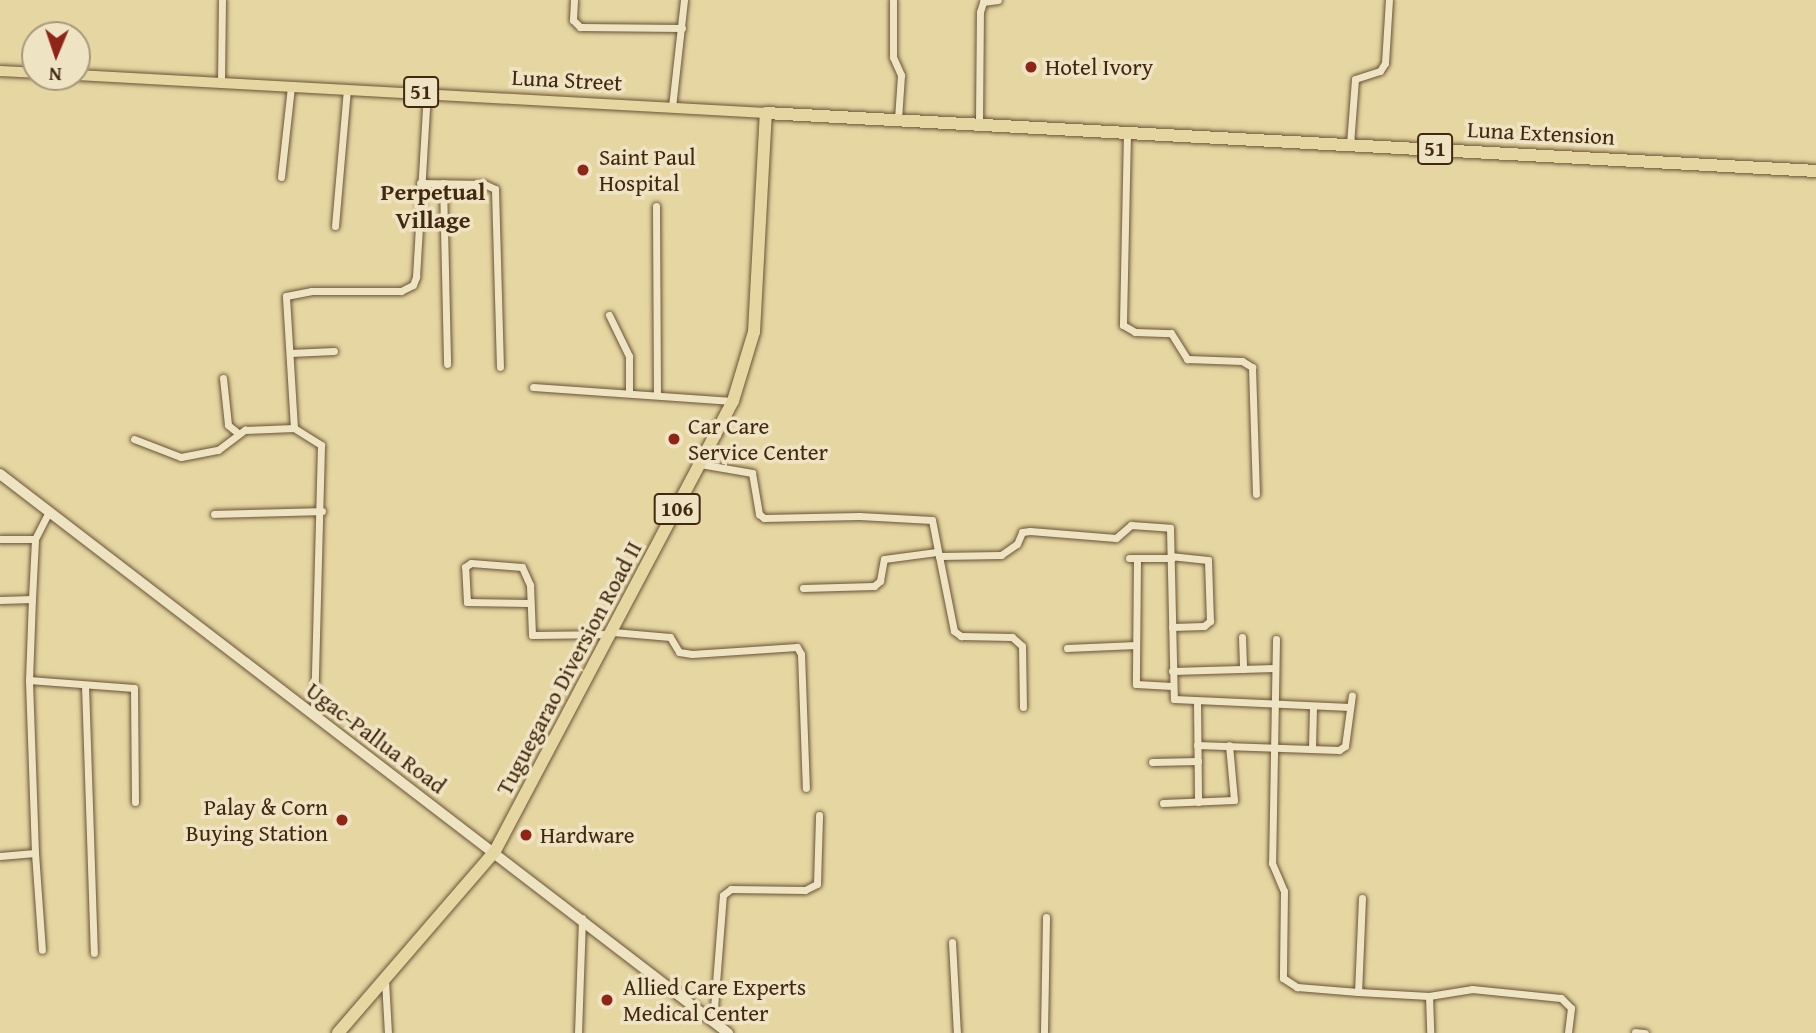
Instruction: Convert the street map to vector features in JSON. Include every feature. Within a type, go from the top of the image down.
[{"type":"highway","name":"Luna Street","points":[[765,113],[1054,126]]},
{"type":"highway","name":"Tuguegarao Diversion Road Ⅱ","points":[[338,1033],[495,851],[733,401],[754,332],[765,113]]},
{"type":"highway","name":"Luna Extension","points":[[1054,126],[1816,171]]},
{"type":"main road","points":[[0,71],[21,72]]},
{"type":"main road","name":"Luna Street","points":[[91,76],[765,113]]},
{"type":"street","points":[[221,82],[222,0]]},
{"type":"street","points":[[574,0],[573,20],[580,27],[682,28]]},
{"type":"street","points":[[672,107],[684,0]]},
{"type":"street","points":[[893,0],[893,57],[901,75],[898,119]]},
{"type":"street","points":[[979,122],[981,7],[986,1],[998,0]]},
{"type":"street","points":[[1350,144],[1355,79],[1380,71],[1385,63],[1389,0]]},
{"type":"street","points":[[281,177],[291,86]]},
{"type":"street","points":[[335,226],[347,89]]},
{"type":"street","points":[[294,428],[286,296],[312,291],[401,291],[413,285],[427,93]]},
{"type":"street","points":[[1127,131],[1123,325],[1135,332],[1171,333],[1187,359],[1242,361],[1252,367],[1256,494]]},
{"type":"street","points":[[420,183],[484,184],[495,190],[500,367]]},
{"type":"street","points":[[443,183],[447,364]]},
{"type":"street","points":[[656,206],[657,395]]},
{"type":"street","points":[[609,315],[629,356],[629,393]]},
{"type":"street","points":[[290,353],[334,351]]},
{"type":"street","points":[[223,378],[228,425],[238,433]]},
{"type":"street","points":[[533,387],[733,401]]},
{"type":"street","points":[[134,439],[181,457],[218,450],[238,433],[294,428],[321,445],[322,511],[314,717]]},
{"type":"street","points":[[700,464],[752,473],[759,513],[764,518],[929,520],[935,524],[938,554],[954,631],[961,636],[1012,638],[1022,646],[1023,707]]},
{"type":"street","name":"Ugac-Pallua Road","points":[[0,474],[314,717],[495,851],[728,1033]]},
{"type":"street","points":[[42,950],[35,853],[29,680],[35,539],[49,511]]},
{"type":"street","points":[[214,514],[322,511]]},
{"type":"street","points":[[803,588],[874,586],[880,581],[884,559],[938,554],[1001,555],[1017,544],[1022,532],[1116,538],[1131,525],[1170,528],[1172,686],[1177,701],[1350,707]]},
{"type":"street","points":[[0,539],[35,539]]},
{"type":"street","points":[[1172,627],[1204,626],[1210,621],[1208,560],[1133,558],[1136,684],[1172,686]]},
{"type":"street","points":[[529,603],[467,602],[465,567],[471,563],[522,567],[528,576],[529,603],[530,631],[535,636],[612,633],[670,637],[679,652],[692,654],[797,648],[801,654],[806,788]]},
{"type":"street","points":[[0,600],[32,599]]},
{"type":"street","points":[[1242,637],[1243,668]]},
{"type":"street","points":[[1276,639],[1272,863],[1284,891],[1283,978],[1297,987],[1358,992],[1429,996],[1472,989],[1561,998],[1570,1003],[1568,1033]]},
{"type":"street","points":[[1067,648],[1136,645]]},
{"type":"street","points":[[1172,671],[1275,667]]},
{"type":"street","points":[[29,680],[126,686],[136,692],[135,802]]},
{"type":"street","points":[[85,685],[94,953]]},
{"type":"street","points":[[1198,744],[1343,749],[1352,695]]},
{"type":"street","points":[[1197,701],[1198,802]]},
{"type":"street","points":[[1312,748],[1313,706]]},
{"type":"street","points":[[1163,803],[1234,800],[1229,745]]},
{"type":"street","points":[[1152,762],[1198,761]]},
{"type":"street","points":[[713,1021],[723,895],[731,889],[805,890],[817,884],[819,814]]},
{"type":"street","points":[[0,856],[35,853]]},
{"type":"street","points":[[1358,992],[1362,898]]},
{"type":"street","points":[[1044,1033],[1046,917]]},
{"type":"street","points":[[578,1033],[582,918]]},
{"type":"street","points":[[952,942],[957,1033]]},
{"type":"street","points":[[385,979],[388,1033]]},
{"type":"street","points":[[1429,996],[1430,1033]]},
{"type":"street","points":[[1635,1032],[1645,1033]]},
{"type":"place","name":"Hotel Ivory","points":[[1031,67]]},
{"type":"place","name":"Saint Paul Hospital","points":[[583,170]]},
{"type":"place","name":"Car Care Service Center","points":[[674,439]]},
{"type":"place","name":"Palay & Corn Buying Station","points":[[342,820]]},
{"type":"place","name":"Hardware","points":[[526,835]]},
{"type":"place","name":"Allied Care Experts Medical Center","points":[[607,1000]]},
{"type":"district","name":"Perpetual Village","points":[[433,206]]}]
